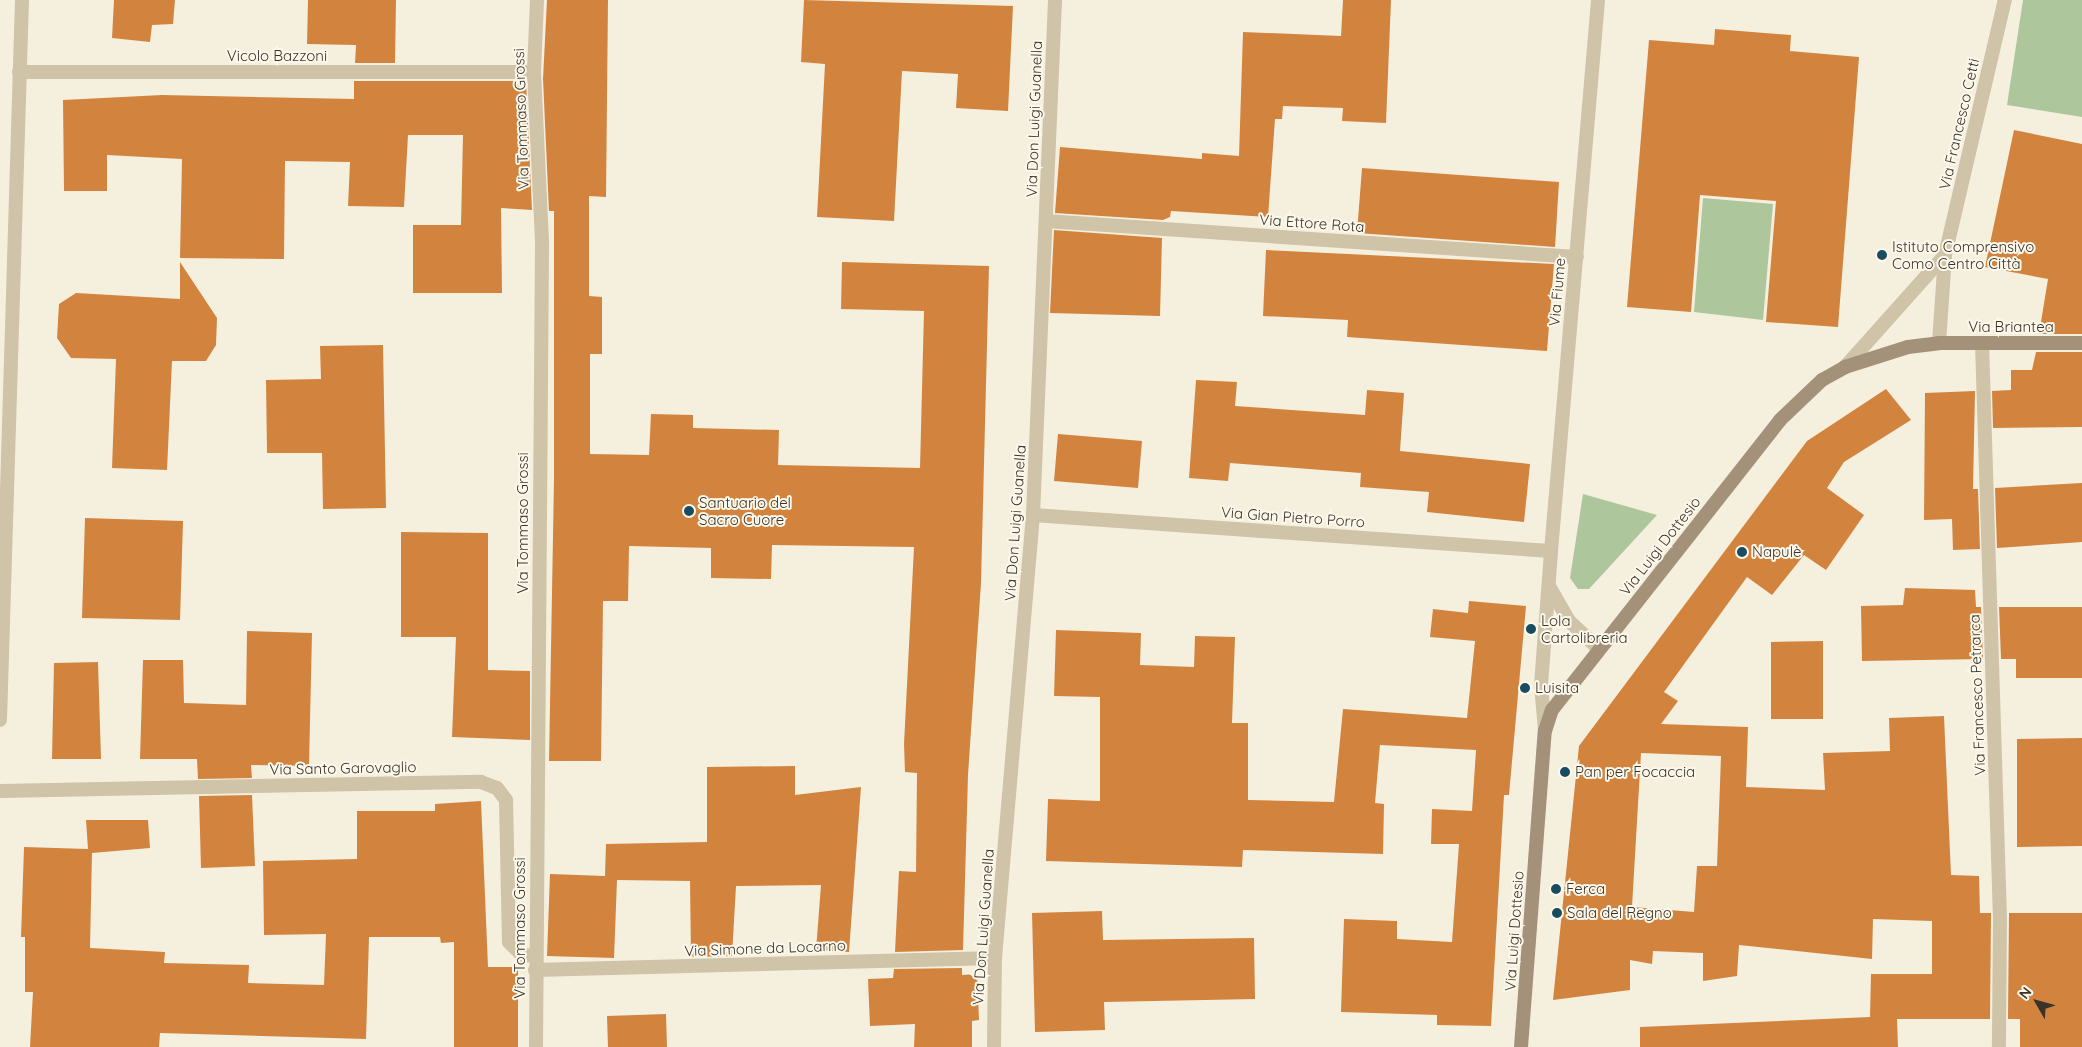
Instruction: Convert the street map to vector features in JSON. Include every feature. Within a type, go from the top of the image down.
[{"type":"main road","name":"Via Briantea","points":[[1940,343],[2082,343]]},
{"type":"main road","name":"Via Luigi Dottesio","points":[[1521,1047],[1545,731],[1552,710],[1780,420],[1822,380],[1846,367],[1940,343]]},
{"type":"street","points":[[0,720],[22,0]]},
{"type":"street","name":"Via Tommaso Grossi","points":[[536,1047],[535,970],[542,242],[534,72],[537,0]]},
{"type":"street","name":"Via Don Luigi Guanella","points":[[994,1047],[995,958],[1033,515],[1055,0]]},
{"type":"street","name":"Via Fiume","points":[[1545,731],[1541,685],[1598,0]]},
{"type":"street","name":"Via Francesco Cetti","points":[[1940,343],[1945,255],[2005,0]]},
{"type":"street","name":"Vicolo Bazzoni","points":[[19,72],[534,72]]},
{"type":"street","name":"Via Ettore Rota","points":[[1046,221],[1577,257]]},
{"type":"street","name":"Via Francesco Cetti","points":[[1846,367],[1945,255]]},
{"type":"street","name":"Via Francesco Petrarca","points":[[1982,343],[2000,920],[1999,1047]]},
{"type":"street","name":"Via Gian Pietro Porro","points":[[1033,515],[1551,551]]},
{"type":"street","points":[[1549,586],[1569,620],[1599,649]]},
{"type":"street","name":"Via Santo Garovaglio","points":[[0,791],[481,782],[497,788],[506,800],[509,942],[522,955],[536,956]]},
{"type":"street","name":"Via Simone da Locarno","points":[[535,970],[995,958]]},
{"type":"green space","points":[[2023,0],[2082,0],[2082,117],[2007,105]]},
{"type":"green space","points":[[1703,198],[1773,204],[1763,320],[1694,312]]},
{"type":"green space","points":[[1583,494],[1657,515],[1589,589],[1578,589],[1570,578]]},
{"type":"building","points":[[114,0],[175,0],[173,24],[152,25],[150,42],[112,38]]},
{"type":"building","points":[[308,0],[396,0],[395,63],[355,63],[356,45],[307,44]]},
{"type":"building","points":[[547,0],[608,0],[606,197],[589,196],[589,296],[602,297],[602,354],[590,354],[590,454],[649,455],[651,414],[693,415],[693,428],[779,430],[778,465],[920,468],[924,311],[841,309],[842,262],[989,266],[981,583],[968,775],[963,950],[895,952],[899,871],[916,872],[917,773],[905,772],[904,744],[914,547],[772,545],[771,579],[711,578],[711,548],[629,546],[628,601],[603,601],[601,761],[549,761],[554,479],[554,211],[549,211],[543,79]]},
{"type":"building","points":[[804,0],[1013,6],[1008,111],[956,108],[958,74],[902,71],[894,221],[817,217],[825,64],[801,62]]},
{"type":"building","points":[[1343,0],[1391,0],[1386,123],[1342,121],[1343,108],[1283,106],[1282,119],[1275,119],[1268,217],[1171,211],[1170,217],[1163,220],[1055,213],[1060,147],[1202,159],[1202,153],[1239,156],[1243,32],[1341,36]]},
{"type":"building","points":[[1715,29],[1791,35],[1790,51],[1859,57],[1838,327],[1766,322],[1776,201],[1700,195],[1691,312],[1627,307],[1649,40],[1714,45]]},
{"type":"building","points":[[354,81],[526,81],[532,210],[501,208],[502,293],[413,293],[413,225],[461,225],[463,135],[408,135],[404,207],[348,206],[350,162],[285,161],[284,259],[180,258],[182,159],[107,155],[107,191],[64,191],[63,100],[162,95],[354,99]]},
{"type":"building","points":[[2014,130],[2082,144],[2082,334],[2039,334],[2048,279],[1985,267]]},
{"type":"building","points":[[1362,168],[1559,182],[1555,247],[1357,233]]},
{"type":"building","points":[[1054,230],[1162,238],[1160,316],[1050,313]]},
{"type":"building","points":[[1266,250],[1554,264],[1547,351],[1347,337],[1348,320],[1263,316]]},
{"type":"building","points":[[180,262],[217,318],[216,345],[206,361],[172,361],[167,470],[112,468],[116,359],[71,358],[57,338],[59,304],[76,293],[180,299]]},
{"type":"building","points":[[383,345],[386,508],[323,509],[322,453],[267,453],[266,380],[321,379],[320,346]]},
{"type":"building","points":[[2036,352],[2082,352],[2082,427],[1993,428],[1992,391],[2011,390],[2011,370],[2032,370]]},
{"type":"building","points":[[1196,380],[1237,382],[1235,406],[1365,415],[1367,390],[1404,393],[1400,451],[1530,464],[1524,522],[1427,512],[1429,492],[1360,487],[1361,473],[1230,463],[1228,481],[1189,478]]},
{"type":"building","points":[[1886,389],[1911,420],[1844,462],[1827,488],[1864,515],[1826,570],[1804,555],[1772,595],[1747,577],[1664,692],[1678,701],[1661,724],[1748,727],[1746,787],[1825,790],[1823,753],[1890,751],[1889,718],[1944,716],[1951,875],[1979,876],[1980,913],[1991,913],[1990,1019],[1897,1019],[1898,1047],[1640,1047],[1640,1027],[1870,1017],[1871,974],[1932,974],[1932,921],[1873,919],[1872,959],[1739,945],[1737,976],[1703,981],[1703,953],[1653,951],[1652,964],[1630,960],[1630,990],[1553,1000],[1579,746],[1807,441]],"holes":[[[1641,753],[1721,756],[1717,866],[1697,866],[1694,912],[1632,907]]]},
{"type":"building","points":[[1975,391],[1973,489],[1978,489],[1980,549],[1953,550],[1952,519],[1924,520],[1925,393]]},
{"type":"building","points":[[1058,434],[1142,441],[1138,488],[1054,481]]},
{"type":"building","points":[[2082,483],[2082,542],[1997,548],[1995,488]]},
{"type":"building","points":[[85,518],[183,521],[180,620],[82,618]]},
{"type":"building","points":[[401,532],[488,533],[488,670],[530,671],[530,740],[452,737],[456,637],[401,637]]},
{"type":"building","points":[[1905,588],[1975,590],[1976,607],[1981,607],[1983,659],[1862,661],[1861,606],[1903,605]]},
{"type":"building","points":[[1469,601],[1526,606],[1509,795],[1504,795],[1491,1026],[1437,1025],[1437,1015],[1341,1012],[1344,919],[1397,921],[1397,939],[1452,942],[1459,844],[1431,844],[1432,809],[1472,811],[1476,750],[1380,745],[1375,803],[1384,804],[1383,854],[1243,850],[1242,867],[1046,861],[1048,799],[1100,801],[1100,697],[1054,696],[1056,630],[1141,633],[1140,665],[1194,667],[1195,636],[1235,637],[1232,723],[1248,723],[1248,800],[1334,802],[1343,709],[1467,718],[1475,641],[1430,637],[1433,609],[1468,613]]},
{"type":"building","points":[[1999,607],[2082,607],[2082,678],[2016,678],[2016,659],[2001,659]]},
{"type":"building","points":[[247,631],[312,633],[309,766],[251,765],[252,778],[198,779],[197,759],[140,759],[143,660],[183,660],[184,703],[246,705]]},
{"type":"building","points":[[1823,641],[1823,719],[1771,719],[1771,642]]},
{"type":"building","points":[[98,662],[101,759],[52,759],[54,663]]},
{"type":"building","points":[[2082,738],[2082,846],[2017,847],[2017,739]]},
{"type":"building","points":[[795,766],[795,795],[861,787],[849,952],[816,950],[821,885],[736,886],[732,956],[691,957],[690,881],[617,880],[614,958],[547,956],[550,874],[605,876],[606,844],[707,842],[707,767]]},
{"type":"building","points":[[252,795],[255,866],[201,868],[199,796]]},
{"type":"building","points":[[481,801],[488,967],[518,967],[518,1047],[454,1047],[454,942],[441,943],[440,937],[369,937],[366,1039],[160,1033],[159,1047],[30,1047],[33,992],[25,992],[25,937],[21,937],[24,847],[88,849],[86,820],[148,820],[150,848],[92,853],[90,948],[165,952],[164,963],[249,965],[248,983],[324,985],[326,934],[264,935],[263,861],[357,859],[357,811],[435,811],[435,804]]},
{"type":"building","points":[[1102,911],[1103,940],[1254,938],[1255,999],[1104,1002],[1105,1030],[1035,1032],[1032,913]]},
{"type":"building","points":[[2009,913],[2082,913],[2082,1047],[2020,1047],[2020,1019],[2008,1019]]},
{"type":"building","points":[[962,968],[962,975],[977,974],[979,1020],[972,1021],[972,1047],[914,1047],[915,1024],[870,1026],[868,979],[893,978],[894,969]]},
{"type":"building","points":[[666,1014],[667,1047],[608,1047],[607,1016]]},
{"type":"place","name":"Istituto Comprensivo Como Centro Città","points":[[1882,255]]},
{"type":"place","name":"Santuario del Sacro Cuore","points":[[689,511]]},
{"type":"place","name":"Napulè","points":[[1742,552]]},
{"type":"place","name":"Lola Cartolibreria","points":[[1531,629]]},
{"type":"place","name":"Luisita","points":[[1525,688]]},
{"type":"place","name":"Pan per Focaccia","points":[[1565,772]]},
{"type":"place","name":"Ferca","points":[[1556,889]]},
{"type":"place","name":"Sala del Regno","points":[[1557,913]]}]
